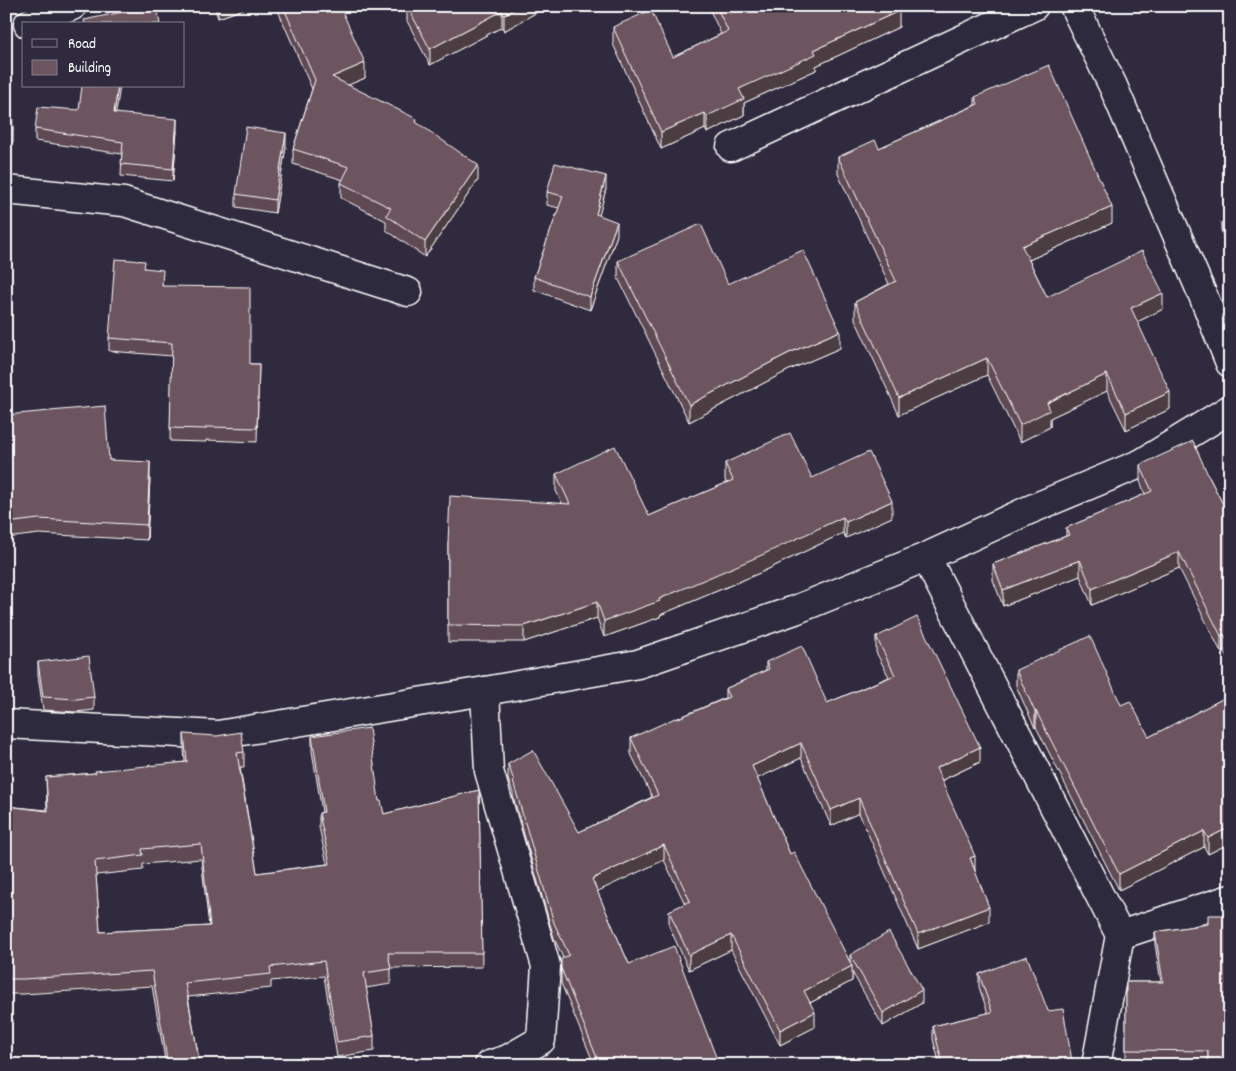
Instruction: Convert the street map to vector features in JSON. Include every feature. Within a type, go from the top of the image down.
[{"type":"street","points":[[33,22],[72,6]]},
{"type":"street","points":[[731,147],[1034,6]]},
{"type":"street","points":[[1074,6],[1113,86],[1230,363]]},
{"type":"street","points":[[6,32],[22,26]]},
{"type":"street","points":[[6,190],[124,202],[408,292]]},
{"type":"street","points":[[6,724],[218,734],[638,664],[795,610],[926,557],[1029,510],[1142,463],[1230,409]]},
{"type":"street","points":[[926,557],[1120,935],[1096,1065]]},
{"type":"street","points":[[485,691],[490,771],[546,966],[541,1040],[508,1059],[489,1065]]},
{"type":"street","points":[[1120,935],[1230,899]]},
{"type":"building","points":[[157,6],[160,22],[84,22],[84,20]]},
{"type":"building","points":[[283,6],[340,6],[365,63],[332,77],[417,119],[416,122],[478,165],[425,242],[386,215],[391,208],[341,183],[349,167],[293,149],[315,80]]},
{"type":"building","points":[[407,6],[519,6],[504,15],[502,11],[430,49]]},
{"type":"building","points":[[716,6],[897,6],[899,11],[814,50],[816,54],[739,89],[744,99],[707,116],[705,113],[661,132],[613,27],[651,10],[673,57],[728,31]]},
{"type":"building","points":[[1049,65],[1112,207],[1022,246],[1047,297],[1142,251],[1163,293],[1131,308],[1170,392],[1126,413],[1107,374],[1047,403],[1050,410],[1020,425],[987,358],[899,398],[855,302],[896,281],[838,157],[875,140],[879,148],[978,104],[975,97]]},
{"type":"building","points":[[6,72],[11,72],[13,129],[6,129]]},
{"type":"building","points":[[82,88],[118,88],[114,113],[177,119],[173,169],[121,164],[123,142],[35,129],[38,107],[79,110]]},
{"type":"building","points":[[246,127],[286,133],[275,200],[236,194]]},
{"type":"building","points":[[555,163],[606,176],[596,214],[617,222],[590,297],[534,277],[563,196],[547,192]]},
{"type":"building","points":[[1230,218],[1230,247],[1227,248],[1221,223]]},
{"type":"building","points":[[701,224],[728,284],[803,250],[840,331],[789,353],[689,405],[618,261]]},
{"type":"building","points":[[115,259],[145,261],[144,268],[163,270],[162,286],[250,287],[250,364],[259,364],[257,428],[170,428],[172,343],[109,338]]},
{"type":"building","points":[[105,406],[109,460],[150,462],[147,525],[39,519],[6,523],[6,415]]},
{"type":"building","points":[[790,433],[812,478],[869,452],[892,501],[846,522],[843,517],[762,555],[659,599],[660,601],[604,621],[597,602],[524,626],[448,625],[450,496],[570,504],[556,474],[615,446],[649,516],[733,480],[725,463]]},
{"type":"building","points":[[1193,441],[1230,518],[1230,645],[1224,634],[1221,636],[1179,552],[1092,589],[1080,560],[1003,590],[993,564],[1069,535],[1066,528],[1152,491],[1140,465]]},
{"type":"building","points":[[917,617],[980,747],[936,768],[975,856],[970,858],[989,907],[918,934],[859,798],[831,810],[801,743],[752,766],[790,854],[794,852],[852,966],[804,991],[815,1012],[780,1030],[731,935],[689,955],[669,911],[690,901],[664,845],[592,879],[629,964],[674,946],[719,1065],[586,1065],[599,1063],[561,968],[561,959],[569,955],[554,923],[508,764],[533,750],[579,832],[658,795],[631,738],[729,697],[725,689],[769,669],[766,662],[802,646],[827,703],[895,675],[876,637]]},
{"type":"building","points":[[1090,636],[1121,705],[1130,701],[1149,737],[1230,695],[1230,827],[1208,838],[1204,831],[1119,874],[1035,712],[1016,670]]},
{"type":"building","points":[[89,656],[94,697],[76,699],[43,697],[38,662]]},
{"type":"building","points":[[369,728],[379,801],[381,801],[384,814],[479,790],[482,953],[388,953],[391,969],[364,973],[374,1036],[337,1042],[324,961],[270,967],[271,974],[185,983],[200,1065],[168,1065],[152,971],[6,979],[6,806],[48,811],[46,777],[187,762],[184,734],[217,736],[241,732],[244,752],[237,753],[257,873],[330,864],[319,813],[324,812],[312,736]],"holes":[[[201,844],[210,926],[100,932],[95,861],[143,855],[142,849]]]},
{"type":"building","points":[[1208,915],[1230,915],[1230,1065],[1208,1065],[1208,1051],[1126,1050],[1126,982],[1163,982],[1155,932],[1208,924]]},
{"type":"building","points":[[889,932],[922,990],[883,1013],[850,955]]},
{"type":"building","points":[[1027,956],[1048,1011],[1063,1009],[1072,1061],[1053,1065],[943,1065],[933,1026],[992,1012],[979,974]]}]
